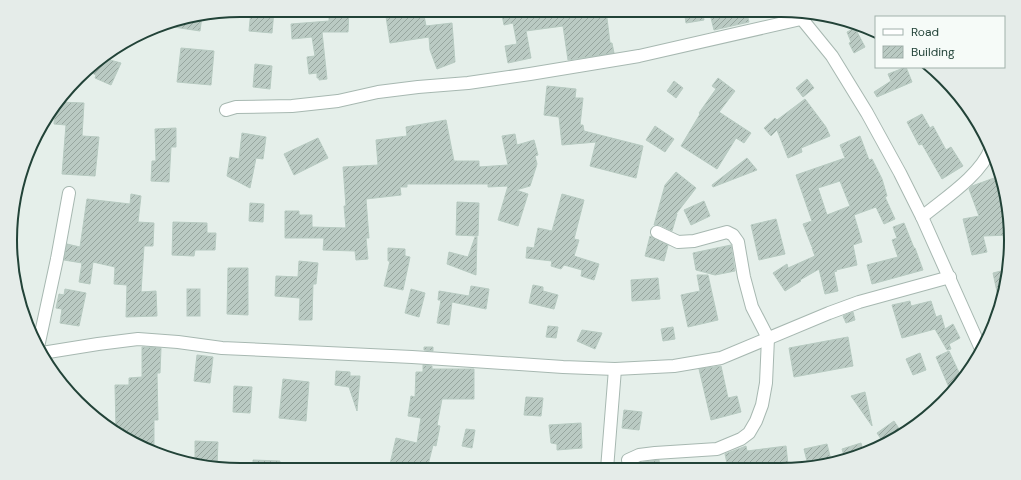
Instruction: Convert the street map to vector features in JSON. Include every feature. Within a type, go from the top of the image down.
[{"type":"street","points":[[226,110],[236,107],[292,106],[338,101],[378,92],[468,83],[530,74],[639,56],[795,17]]},
{"type":"street","points":[[800,18],[832,56],[867,113],[900,173],[950,277],[979,343]]},
{"type":"street","points":[[922,217],[974,174],[983,164],[987,156]]},
{"type":"street","points":[[40,339],[57,259],[69,193]]},
{"type":"street","points":[[628,460],[655,453],[717,449],[741,439],[749,433],[756,421],[762,405],[766,383],[768,338],[752,307],[744,276],[738,242],[733,235],[727,232],[694,241],[678,242],[656,232]]},
{"type":"street","points":[[47,352],[138,339],[178,342],[222,348],[615,369],[674,366],[721,358],[859,302],[950,277]]},
{"type":"street","points":[[607,463],[615,369]]},
{"type":"building","points":[[250,17],[273,17],[272,33],[249,31]]},
{"type":"building","points":[[329,17],[349,17],[348,32],[322,32],[327,79],[319,80],[319,78],[317,78],[317,73],[309,74],[307,57],[315,56],[312,37],[292,39],[291,24],[329,21]]},
{"type":"building","points":[[386,17],[424,17],[426,26],[452,23],[455,62],[437,69],[430,50],[429,37],[390,43]]},
{"type":"building","points":[[502,17],[607,17],[610,43],[612,43],[614,53],[568,60],[563,26],[526,31],[531,58],[508,63],[505,46],[517,44],[513,23],[504,25]]},
{"type":"building","points":[[685,17],[703,17],[704,20],[686,23]]},
{"type":"building","points":[[711,17],[748,17],[749,22],[714,30]]},
{"type":"building","points":[[201,20],[200,31],[174,27]]},
{"type":"building","points":[[853,29],[856,30],[865,47],[854,53],[849,43],[851,42],[847,32]]},
{"type":"building","points":[[181,48],[214,51],[211,85],[177,82]]},
{"type":"building","points":[[111,58],[110,60],[121,63],[111,85],[95,78],[96,75],[92,73]]},
{"type":"building","points":[[255,64],[272,66],[270,89],[253,87]]},
{"type":"building","points":[[906,68],[912,82],[877,97],[874,92],[891,81],[888,74]]},
{"type":"building","points":[[718,78],[735,91],[719,112],[751,133],[744,143],[736,138],[717,169],[681,146],[700,114],[699,113],[716,89],[712,86]]},
{"type":"building","points":[[807,79],[814,88],[803,97],[796,88]]},
{"type":"building","points":[[674,81],[683,88],[676,98],[667,91]]},
{"type":"building","points":[[547,86],[576,89],[575,98],[583,98],[580,125],[583,125],[584,131],[643,146],[636,178],[590,166],[596,142],[562,145],[559,117],[544,115]]},
{"type":"building","points":[[805,99],[826,127],[830,136],[801,148],[802,152],[788,158],[777,130],[771,136],[764,128],[775,118],[777,120]]},
{"type":"building","points":[[64,102],[84,103],[82,136],[99,137],[95,176],[62,174],[66,125],[54,124],[54,117]]},
{"type":"building","points":[[922,114],[930,128],[933,126],[946,150],[951,147],[963,166],[942,179],[922,144],[919,145],[907,122]]},
{"type":"building","points":[[446,120],[454,161],[479,161],[479,167],[508,165],[502,136],[515,134],[517,145],[534,140],[538,155],[535,156],[537,164],[530,186],[516,190],[528,194],[518,226],[498,220],[508,186],[488,187],[488,184],[407,184],[407,187],[400,187],[401,195],[366,199],[369,238],[366,238],[368,259],[356,260],[355,251],[323,250],[324,238],[285,238],[285,211],[299,211],[299,215],[312,215],[312,227],[346,228],[343,167],[378,165],[376,140],[407,136],[406,127]]},
{"type":"building","points":[[655,126],[674,139],[665,152],[646,140]]},
{"type":"building","points":[[176,128],[176,147],[171,147],[169,182],[151,181],[152,161],[156,161],[155,129]]},
{"type":"building","points":[[242,133],[266,137],[263,159],[256,158],[250,188],[227,176],[230,157],[239,159]]},
{"type":"building","points":[[860,136],[869,160],[872,159],[882,179],[887,196],[885,197],[895,219],[884,224],[876,207],[854,215],[862,242],[853,245],[857,265],[836,270],[837,271],[834,272],[838,291],[825,294],[819,269],[785,291],[773,273],[787,264],[788,268],[815,256],[812,248],[815,246],[812,247],[803,224],[812,221],[796,175],[845,158],[840,145]],"holes":[[[840,181],[850,206],[827,215],[818,188]]]},
{"type":"building","points":[[318,138],[328,158],[294,175],[284,154]]},
{"type":"building","points":[[747,158],[757,170],[713,187],[712,185]]},
{"type":"building","points":[[676,172],[696,188],[676,214],[672,231],[660,225],[654,225],[665,185]]},
{"type":"building","points":[[994,178],[1000,196],[1004,235],[983,236],[987,252],[972,255],[963,219],[979,216],[969,189],[972,186]]},
{"type":"building","points":[[131,194],[141,196],[138,222],[154,223],[153,246],[144,246],[141,292],[156,291],[157,316],[126,317],[127,285],[114,284],[115,267],[93,262],[90,284],[79,282],[82,263],[64,260],[67,244],[80,247],[87,199],[130,204]]},
{"type":"building","points":[[562,194],[584,200],[574,239],[579,240],[574,256],[599,264],[594,280],[581,276],[582,270],[564,265],[561,269],[551,266],[552,261],[526,258],[527,247],[534,248],[538,228],[552,231]]},
{"type":"building","points":[[704,201],[710,216],[691,225],[684,210]]},
{"type":"building","points":[[457,202],[479,203],[478,236],[456,235]]},
{"type":"building","points":[[250,203],[264,204],[263,222],[249,221]]},
{"type":"building","points":[[776,219],[785,254],[759,260],[751,225]]},
{"type":"building","points":[[173,222],[207,223],[207,233],[216,233],[215,250],[195,250],[194,256],[172,255]]},
{"type":"building","points":[[904,223],[923,270],[872,284],[867,265],[898,257],[892,240],[897,238],[893,227]]},
{"type":"building","points":[[650,236],[668,245],[664,261],[645,256]]},
{"type":"building","points":[[475,237],[477,237],[476,275],[447,264],[449,252],[468,257]]},
{"type":"building","points":[[731,245],[735,271],[715,275],[696,270],[693,253]]},
{"type":"building","points":[[388,248],[405,249],[405,256],[410,257],[403,290],[384,286],[390,261],[388,261]]},
{"type":"building","points":[[299,261],[318,263],[316,284],[313,284],[312,320],[299,320],[300,298],[275,296],[276,276],[298,277]]},
{"type":"building","points":[[228,268],[248,268],[248,315],[227,314]]},
{"type":"building","points":[[1002,271],[997,293],[993,273]]},
{"type":"building","points":[[697,275],[708,275],[718,320],[688,327],[681,295],[700,291]]},
{"type":"building","points":[[658,278],[660,299],[632,301],[631,280]]},
{"type":"building","points":[[533,285],[543,287],[543,291],[558,295],[554,309],[529,303]]},
{"type":"building","points":[[471,286],[489,289],[486,309],[452,302],[449,325],[437,323],[441,300],[438,300],[439,291],[469,296]]},
{"type":"building","points":[[65,289],[86,293],[79,326],[60,323],[62,309],[56,308],[59,294],[64,295]]},
{"type":"building","points":[[187,289],[200,289],[200,316],[187,316]]},
{"type":"building","points":[[411,289],[425,293],[419,317],[405,313]]},
{"type":"building","points":[[910,301],[911,306],[931,301],[936,317],[941,315],[945,329],[953,324],[960,338],[949,344],[951,349],[947,350],[935,329],[902,338],[892,305]]},
{"type":"building","points":[[853,312],[855,320],[846,323],[843,316]]},
{"type":"building","points":[[548,326],[558,327],[556,338],[546,337]]},
{"type":"building","points":[[673,327],[675,339],[663,341],[661,329]]},
{"type":"building","points":[[582,330],[602,333],[595,349],[577,341]]},
{"type":"building","points":[[848,337],[853,366],[794,377],[789,348]]},
{"type":"building","points":[[142,347],[161,348],[160,373],[157,373],[158,420],[154,420],[154,446],[128,433],[116,425],[115,385],[129,385],[129,378],[142,377]]},
{"type":"building","points":[[424,347],[433,347],[433,351],[424,350]]},
{"type":"building","points":[[949,351],[960,374],[949,387],[936,357]]},
{"type":"building","points":[[920,353],[926,370],[913,375],[906,359]]},
{"type":"building","points":[[197,355],[213,357],[210,383],[194,381]]},
{"type":"building","points":[[423,365],[432,366],[432,369],[474,369],[474,399],[442,399],[437,425],[440,426],[436,446],[433,445],[428,463],[390,463],[396,438],[417,443],[421,418],[408,416],[411,396],[415,397],[416,372],[423,372]]},
{"type":"building","points":[[721,366],[728,398],[737,396],[741,412],[711,420],[699,369]]},
{"type":"building","points":[[336,371],[350,372],[350,376],[360,376],[357,411],[349,387],[335,385]]},
{"type":"building","points":[[283,379],[309,382],[306,421],[279,418]]},
{"type":"building","points":[[234,386],[252,387],[250,413],[233,412]]},
{"type":"building","points":[[865,392],[872,425],[872,426],[851,396]]},
{"type":"building","points":[[526,397],[543,398],[541,416],[524,415]]},
{"type":"building","points":[[624,410],[642,412],[639,430],[622,428]]},
{"type":"building","points":[[894,421],[899,429],[881,439],[877,433]]},
{"type":"building","points":[[581,423],[582,448],[557,450],[557,444],[551,443],[549,425]]},
{"type":"building","points":[[466,429],[475,430],[472,448],[462,446]]},
{"type":"building","points":[[195,441],[218,442],[217,462],[195,459]]},
{"type":"building","points":[[861,443],[862,447],[843,454],[842,449]]},
{"type":"building","points":[[827,444],[830,457],[807,461],[804,449]]},
{"type":"building","points":[[746,446],[747,451],[786,446],[788,463],[727,463],[725,454]]},
{"type":"building","points":[[253,460],[280,461],[280,463],[253,463]]},
{"type":"building","points":[[659,460],[659,463],[643,463]]}]
